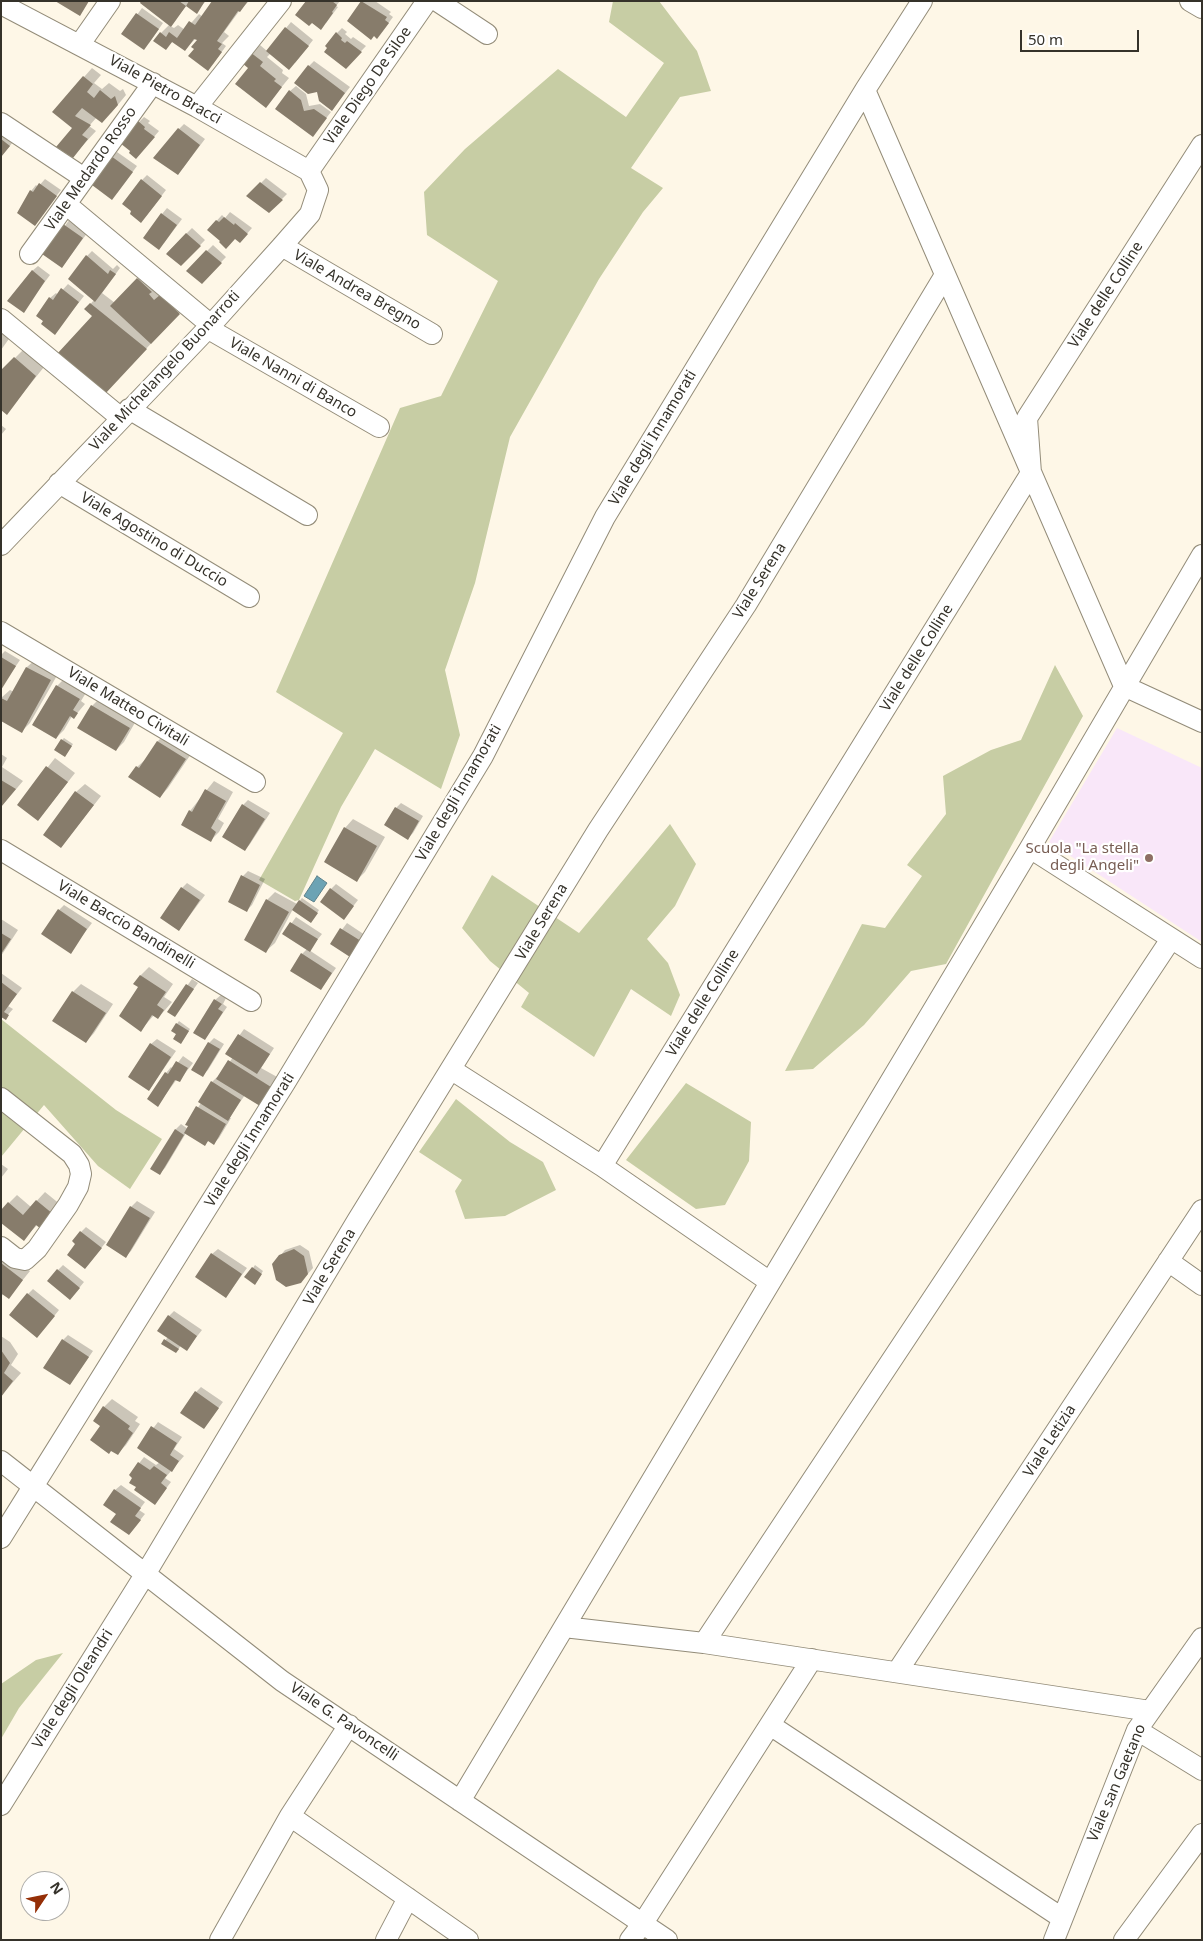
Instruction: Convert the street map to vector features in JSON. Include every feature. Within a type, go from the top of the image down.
[{"type":"street","points":[[80,44],[110,1]]},
{"type":"street","points":[[197,107],[281,1]]},
{"type":"street","name":"Viale Diego De Siloe","points":[[310,171],[427,1]]},
{"type":"street","points":[[437,1],[487,34]]},
{"type":"street","name":"Viale degli Innamorati","points":[[1,1538],[285,1083],[484,756],[605,518],[865,90],[922,1]]},
{"type":"street","points":[[1190,1],[1202,8]]},
{"type":"street","name":"Viale Pietro Bracci","points":[[1,4],[197,107],[310,171]]},
{"type":"street","name":"Viale Medardo Rosso","points":[[30,254],[152,83]]},
{"type":"street","points":[[865,90],[1124,686],[1202,722]]},
{"type":"street","points":[[1,123],[84,178]]},
{"type":"street","name":"Viale delle Colline","points":[[602,1166],[1032,473],[1027,418],[1202,145]]},
{"type":"street","name":"Viale Michelangelo Buonarroti","points":[[4,537],[59,483],[209,327],[310,214],[318,190],[310,171]]},
{"type":"street","name":"Viale Nanni di Banco","points":[[66,205],[209,327],[379,427]]},
{"type":"street","name":"Viale Andrea Bregno","points":[[282,246],[432,334]]},
{"type":"street","name":"Viale Serena","points":[[146,1573],[357,1222],[598,830],[746,605],[945,275]]},
{"type":"street","points":[[1,319],[125,413],[307,515]]},
{"type":"street","name":"Viale Agostino di Duccio","points":[[59,483],[249,597]]},
{"type":"street","points":[[460,1800],[1030,848],[1202,556]]},
{"type":"street","name":"Viale Matteo Civitali","points":[[1,632],[255,782]]},
{"type":"street","points":[[1030,848],[1202,958]]},
{"type":"street","name":"Viale Baccio Bandinelli","points":[[1,850],[251,1001]]},
{"type":"street","points":[[704,1643],[1171,939]]},
{"type":"street","points":[[452,1070],[602,1166],[770,1282]]},
{"type":"street","points":[[1,1098],[72,1154],[79,1165],[81,1174],[78,1187],[68,1205],[37,1250],[24,1260],[15,1258],[1,1247]]},
{"type":"street","name":"Viale Letizia","points":[[897,1672],[1202,1210]]},
{"type":"street","points":[[1168,1262],[1202,1285]]},
{"type":"street","name":"Viale G. Pavoncelli","points":[[1,1461],[282,1681],[667,1940]]},
{"type":"street","name":"Viale degli Oleandri","points":[[1,1804],[146,1573]]},
{"type":"street","points":[[564,1627],[704,1643],[1150,1711]]},
{"type":"street","name":"Viale san Gaetano","points":[[1054,1940],[1137,1730],[1202,1638]]},
{"type":"street","points":[[630,1940],[643,1923],[812,1659]]},
{"type":"street","points":[[770,1724],[1062,1918]]},
{"type":"street","points":[[220,1940],[290,1816],[348,1725]]},
{"type":"street","points":[[1137,1730],[1202,1770]]},
{"type":"street","points":[[290,1816],[468,1940]]},
{"type":"street","points":[[1124,1940],[1202,1834]]},
{"type":"street","points":[[386,1940],[408,1898]]},
{"type":"shaded area","points":[[1117,728],[1202,768],[1202,942],[1049,842]]},
{"type":"green space","points":[[613,1],[659,1],[697,51],[711,91],[680,97],[631,168],[663,188],[643,212],[599,279],[510,437],[475,583],[445,670],[460,735],[441,789],[375,749],[341,807],[299,900],[295,901],[259,880],[343,733],[276,692],[400,408],[441,396],[498,281],[427,235],[424,192],[465,149],[558,69],[626,117],[664,63],[609,22]]},
{"type":"green space","points":[[1055,665],[1083,716],[946,964],[911,971],[864,1025],[813,1069],[785,1071],[862,924],[885,928],[922,876],[907,865],[946,814],[943,776],[991,750],[1021,740]]},
{"type":"green space","points":[[670,824],[696,864],[675,906],[647,939],[668,963],[680,995],[671,1016],[631,989],[594,1057],[521,1007],[529,993],[490,961],[462,928],[492,875],[579,933]]},
{"type":"green space","points":[[1,1019],[116,1110],[162,1139],[130,1189],[98,1166],[44,1105],[1,1157]]},
{"type":"green space","points":[[686,1083],[751,1122],[749,1161],[725,1205],[696,1209],[626,1160]]},
{"type":"green space","points":[[456,1099],[510,1142],[543,1162],[556,1190],[505,1216],[465,1219],[455,1191],[462,1180],[419,1152]]},
{"type":"green space","points":[[63,1653],[19,1708],[1,1739],[1,1684],[36,1660]]},
{"type":"water","points":[[317,876],[327,883],[314,902],[304,896]]},
{"type":"building","points":[[55,1],[89,1],[80,16]]},
{"type":"building","points":[[141,1],[179,1],[186,6],[171,27],[140,3]]},
{"type":"building","points":[[189,1],[205,1],[197,14],[186,6]]},
{"type":"building","points":[[212,1],[248,1],[240,12],[238,11],[217,41],[222,44],[218,49],[222,52],[208,71],[188,56],[194,49],[191,47],[197,40],[194,39],[185,51],[172,42],[166,50],[153,41],[160,32],[166,37],[169,32],[177,38],[189,21],[195,25]]},
{"type":"building","points":[[306,1],[332,1],[337,5],[321,30],[312,23],[309,26],[295,15]]},
{"type":"building","points":[[361,1],[387,17],[385,20],[389,23],[377,39],[374,36],[371,40],[347,21]]},
{"type":"building","points":[[136,13],[159,29],[144,50],[121,34]]},
{"type":"building","points":[[285,27],[309,46],[289,70],[266,51]]},
{"type":"building","points":[[336,32],[342,38],[341,40],[345,43],[347,41],[362,52],[346,69],[324,52],[327,48],[325,46]]},
{"type":"building","points":[[250,52],[263,62],[260,66],[276,79],[274,81],[282,87],[266,108],[235,84],[248,68],[242,63]]},
{"type":"building","points":[[308,65],[345,93],[332,111],[319,101],[317,92],[308,94],[294,83]]},
{"type":"building","points":[[83,76],[93,84],[87,92],[94,98],[100,90],[111,99],[115,96],[118,105],[102,123],[82,108],[75,116],[91,125],[82,135],[88,139],[73,158],[56,147],[72,128],[52,112]]},
{"type":"building","points":[[289,90],[301,100],[304,111],[314,109],[327,118],[313,137],[275,109]]},
{"type":"building","points":[[138,121],[145,127],[144,129],[155,137],[136,159],[120,143]]},
{"type":"building","points":[[178,128],[200,145],[178,175],[153,158]]},
{"type":"building","points":[[1,139],[10,146],[1,157]]},
{"type":"building","points":[[111,156],[133,172],[112,200],[88,182]]},
{"type":"building","points":[[141,179],[162,196],[141,223],[122,204]]},
{"type":"building","points":[[260,182],[283,200],[269,213],[246,196]]},
{"type":"building","points":[[39,183],[57,196],[35,226],[17,213],[30,190],[33,192]]},
{"type":"building","points":[[161,213],[177,225],[159,250],[143,238]]},
{"type":"building","points":[[224,217],[248,234],[240,243],[235,239],[226,249],[207,230],[216,220],[219,222]]},
{"type":"building","points":[[63,224],[83,238],[62,268],[42,254]]},
{"type":"building","points":[[186,233],[201,246],[181,266],[166,254]]},
{"type":"building","points":[[206,250],[222,263],[202,284],[186,271]]},
{"type":"building","points":[[86,255],[108,274],[110,270],[116,274],[95,302],[68,279]]},
{"type":"building","points":[[32,270],[45,281],[24,313],[7,301]]},
{"type":"building","points":[[137,278],[152,292],[149,294],[154,300],[160,295],[180,314],[151,344],[110,306]]},
{"type":"building","points":[[61,288],[79,302],[55,335],[41,324],[43,321],[36,316],[49,297],[53,300]]},
{"type":"building","points":[[90,303],[147,349],[105,394],[57,354],[92,316],[84,309]]},
{"type":"building","points":[[14,357],[36,376],[7,415],[1,410],[1,370]]},
{"type":"building","points":[[1,657],[16,666],[1,690]]},
{"type":"building","points":[[26,667],[51,680],[22,733],[1,721],[1,698],[7,701]]},
{"type":"building","points":[[56,685],[80,699],[73,710],[78,713],[74,719],[70,716],[56,739],[32,725]]},
{"type":"building","points":[[91,705],[130,728],[116,751],[77,728]]},
{"type":"building","points":[[61,739],[72,746],[65,757],[54,750]]},
{"type":"building","points":[[157,741],[186,759],[160,798],[128,777],[136,766],[139,768]]},
{"type":"building","points":[[46,766],[68,782],[38,821],[17,805]]},
{"type":"building","points":[[1,780],[16,789],[1,807]]},
{"type":"building","points":[[205,789],[226,801],[211,828],[216,832],[211,842],[181,825],[189,810],[192,812]]},
{"type":"building","points":[[75,791],[94,805],[61,848],[43,835]]},
{"type":"building","points":[[242,804],[265,819],[245,851],[222,837]]},
{"type":"building","points":[[395,807],[419,821],[408,840],[384,825]]},
{"type":"building","points":[[344,827],[377,846],[357,882],[324,862]]},
{"type":"building","points":[[241,875],[260,885],[247,912],[228,902]]},
{"type":"building","points":[[181,887],[200,900],[179,931],[160,918]]},
{"type":"building","points":[[330,888],[354,906],[344,920],[320,902]]},
{"type":"building","points":[[266,899],[289,912],[266,953],[244,940]]},
{"type":"building","points":[[299,900],[318,913],[311,923],[292,910]]},
{"type":"building","points":[[58,909],[87,929],[71,954],[41,934]]},
{"type":"building","points":[[290,922],[318,939],[310,952],[282,934]]},
{"type":"building","points":[[340,928],[361,941],[350,957],[330,944]]},
{"type":"building","points":[[1,933],[11,939],[1,954]]},
{"type":"building","points":[[301,953],[332,973],[321,990],[290,971]]},
{"type":"building","points":[[140,975],[166,992],[157,1005],[164,1010],[158,1019],[152,1015],[141,1032],[119,1016],[138,987],[133,984]]},
{"type":"building","points":[[1,982],[17,994],[4,1012],[9,1015],[6,1020],[1,1017]]},
{"type":"building","points":[[186,984],[194,989],[175,1017],[167,1012]]},
{"type":"building","points":[[72,991],[106,1013],[86,1043],[52,1021]]},
{"type":"building","points":[[214,999],[222,1004],[218,1009],[223,1012],[205,1040],[193,1033]]},
{"type":"building","points":[[176,1023],[189,1031],[181,1044],[173,1039],[176,1034],[171,1031]]},
{"type":"building","points":[[238,1034],[270,1054],[257,1074],[225,1054]]},
{"type":"building","points":[[208,1042],[220,1049],[203,1077],[191,1070]]},
{"type":"building","points":[[150,1043],[171,1057],[149,1091],[128,1077]]},
{"type":"building","points":[[228,1060],[271,1087],[260,1106],[216,1079]]},
{"type":"building","points":[[176,1061],[188,1068],[180,1082],[175,1080],[158,1107],[147,1099],[165,1072],[168,1074]]},
{"type":"building","points":[[211,1081],[241,1100],[228,1121],[198,1102]]},
{"type":"building","points":[[196,1106],[226,1124],[214,1145],[208,1141],[205,1146],[184,1133],[188,1126],[185,1125]]},
{"type":"building","points":[[175,1129],[184,1135],[160,1175],[150,1169]]},
{"type":"building","points":[[36,1200],[53,1214],[41,1229],[36,1225],[24,1241],[1,1223],[1,1210],[8,1202],[23,1215]]},
{"type":"building","points":[[130,1206],[150,1218],[126,1258],[106,1245]]},
{"type":"building","points":[[80,1231],[102,1248],[85,1269],[67,1255],[75,1244],[72,1241]]},
{"type":"building","points":[[294,1249],[304,1256],[308,1274],[301,1283],[286,1287],[276,1280],[272,1264],[279,1255]]},
{"type":"building","points":[[211,1253],[242,1274],[226,1298],[195,1277]]},
{"type":"building","points":[[1,1263],[23,1280],[9,1299],[2,1294],[1,1296]]},
{"type":"building","points":[[252,1267],[262,1274],[255,1285],[244,1277]]},
{"type":"building","points":[[57,1269],[80,1288],[70,1300],[47,1281]]},
{"type":"building","points":[[27,1293],[55,1316],[37,1338],[9,1315]]},
{"type":"building","points":[[168,1315],[197,1336],[187,1351],[157,1331]]},
{"type":"building","points":[[62,1339],[89,1357],[70,1385],[43,1368]]},
{"type":"building","points":[[164,1339],[179,1349],[176,1353],[161,1344]]},
{"type":"building","points":[[1,1350],[10,1363],[4,1373],[13,1381],[1,1397]]},
{"type":"building","points":[[195,1391],[219,1408],[204,1429],[180,1413]]},
{"type":"building","points":[[103,1406],[130,1426],[128,1429],[133,1433],[118,1455],[111,1451],[109,1454],[90,1440],[100,1426],[93,1421]]},
{"type":"building","points":[[151,1426],[177,1443],[170,1455],[179,1461],[172,1472],[137,1448]]},
{"type":"building","points":[[138,1462],[150,1470],[154,1466],[167,1475],[161,1483],[167,1488],[155,1505],[134,1490],[136,1487],[129,1483],[132,1478],[129,1475]]},
{"type":"building","points":[[114,1489],[141,1508],[135,1516],[141,1520],[129,1535],[110,1522],[116,1514],[103,1505]]},
{"type":"place","name":"Scuola \"La stella degli Angeli\"","points":[[1149,858]]}]
